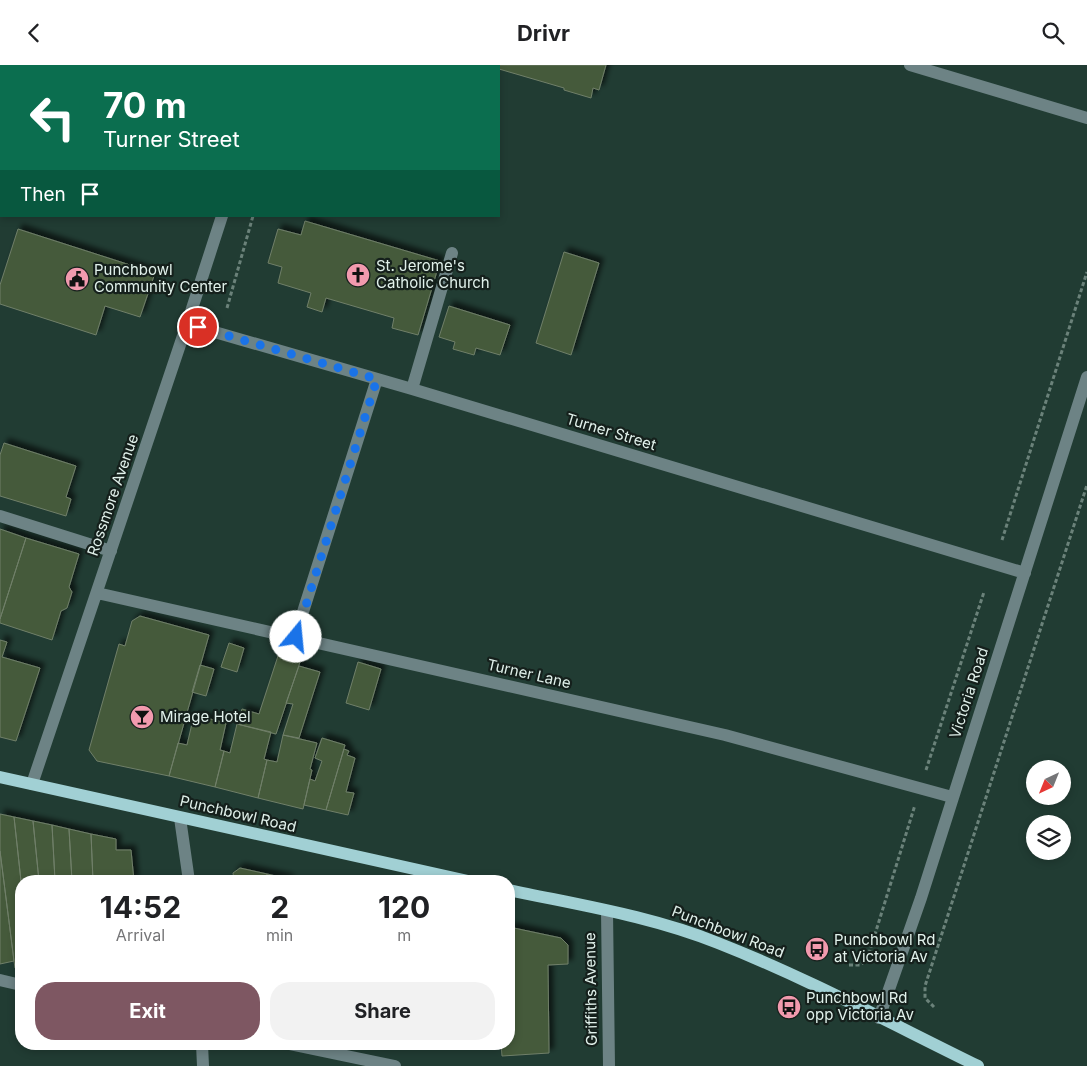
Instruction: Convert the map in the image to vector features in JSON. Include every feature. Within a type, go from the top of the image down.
[{"type":"main road","name":"Punchbowl Road","points":[[0,777],[441,875]]},
{"type":"main road","name":"Punchbowl Road","points":[[515,891],[659,923],[716,942],[795,975],[978,1066]]},
{"type":"street","points":[[910,65],[1087,118]]},
{"type":"street","name":"Rossmore Avenue","points":[[32,784],[222,217]]},
{"type":"street","points":[[412,389],[452,253]]},
{"type":"street","name":"Turner Street","points":[[187,324],[412,389],[1025,573]]},
{"type":"street","name":"Victoria Road","points":[[879,1018],[916,915],[1087,377]]},
{"type":"street","points":[[296,637],[377,379]]},
{"type":"street","points":[[0,516],[111,551]]},
{"type":"street","name":"Turner Lane","points":[[97,593],[725,735],[952,797]]},
{"type":"street","points":[[180,818],[188,875]]},
{"type":"street","name":"Griffiths Avenue","points":[[607,911],[610,1066]]},
{"type":"street","points":[[0,980],[15,984]]},
{"type":"street","points":[[202,1050],[203,1066]]},
{"type":"street","points":[[319,1050],[395,1066]]},
{"type":"path","points":[[227,308],[254,217]]},
{"type":"path","points":[[1002,540],[1087,272]]},
{"type":"path","points":[[934,1007],[925,998],[925,986],[1087,485]]},
{"type":"path","points":[[849,965],[860,965],[867,960]]},
{"type":"building","points":[[500,65],[606,65],[599,90],[593,88],[591,98],[564,90],[564,88],[500,69]]},
{"type":"building","name":"St. Jerome's Catholic Church","points":[[305,221],[440,261],[418,335],[392,328],[394,318],[326,298],[322,312],[307,307],[311,293],[278,283],[282,267],[268,263],[278,229],[301,235]]},
{"type":"building","name":"Punchbowl Community Center","points":[[18,229],[155,273],[140,317],[105,306],[96,335],[0,304],[0,285]]},
{"type":"building","points":[[564,252],[599,263],[571,355],[536,343]]},
{"type":"building","points":[[449,306],[510,325],[500,355],[476,348],[474,355],[453,349],[455,342],[439,337]]},
{"type":"building","points":[[4,443],[76,466],[66,497],[71,499],[66,516],[0,496],[0,455]]},
{"type":"building","points":[[0,529],[26,538],[0,619]]},
{"type":"building","points":[[26,538],[79,554],[69,587],[72,592],[67,608],[61,611],[52,640],[0,623]]},
{"type":"building","name":"Mirage Hotel","points":[[140,616],[209,635],[169,776],[97,761],[89,750],[119,644],[125,646],[132,621]]},
{"type":"building","points":[[0,640],[7,642],[2,657],[40,668],[16,741],[0,737]]},
{"type":"building","points":[[229,643],[244,648],[237,672],[221,667]]},
{"type":"building","points":[[278,656],[300,662],[276,734],[237,724],[242,709],[259,714]]},
{"type":"building","points":[[358,662],[381,669],[369,710],[346,703]]},
{"type":"building","points":[[200,665],[214,669],[206,696],[192,692]]},
{"type":"building","points":[[299,666],[320,672],[299,738],[283,735],[293,704],[286,703]]},
{"type":"building","points":[[194,715],[226,723],[220,750],[224,751],[215,787],[169,776],[178,743],[187,745]]},
{"type":"building","points":[[237,724],[271,732],[264,759],[267,760],[258,798],[215,787],[224,751],[230,753]]},
{"type":"building","points":[[283,735],[317,743],[303,809],[258,798],[267,760],[277,762]]},
{"type":"building","points":[[322,738],[345,745],[326,810],[304,805],[310,779],[315,781],[322,761],[315,758]]},
{"type":"building","points":[[344,749],[349,751],[347,755],[355,758],[346,792],[354,793],[348,815],[326,810]]},
{"type":"building","points":[[0,814],[14,817],[20,875],[15,875],[15,968],[14,961],[0,851]]},
{"type":"building","points":[[14,817],[33,821],[38,875],[20,875]]},
{"type":"building","points":[[33,821],[52,825],[55,875],[38,875]]},
{"type":"building","points":[[52,825],[69,829],[72,875],[55,875]]},
{"type":"building","points":[[69,829],[91,834],[93,875],[72,875]]},
{"type":"building","points":[[91,834],[116,839],[116,850],[131,850],[133,875],[93,875]]},
{"type":"building","points":[[0,851],[14,961],[0,964]]},
{"type":"building","points":[[240,868],[267,875],[233,875],[233,873]]},
{"type":"building","points":[[515,928],[561,938],[568,945],[568,964],[548,965],[549,1053],[502,1056],[502,1050],[515,1050]]},
{"type":"place","name":"St. Jerome's Catholic Church","points":[[358,275]]},
{"type":"place","name":"Punchbowl Community Center","points":[[77,279]]},
{"type":"place","name":"Mirage Hotel","points":[[142,717]]},
{"type":"place","name":"Punchbowl Rd at Victoria Av","points":[[817,949]]},
{"type":"place","name":"Punchbowl Rd opp Victoria Av","points":[[789,1007]]},
{"type":"route","points":[[198,327],[377,379],[296,637]]}]
